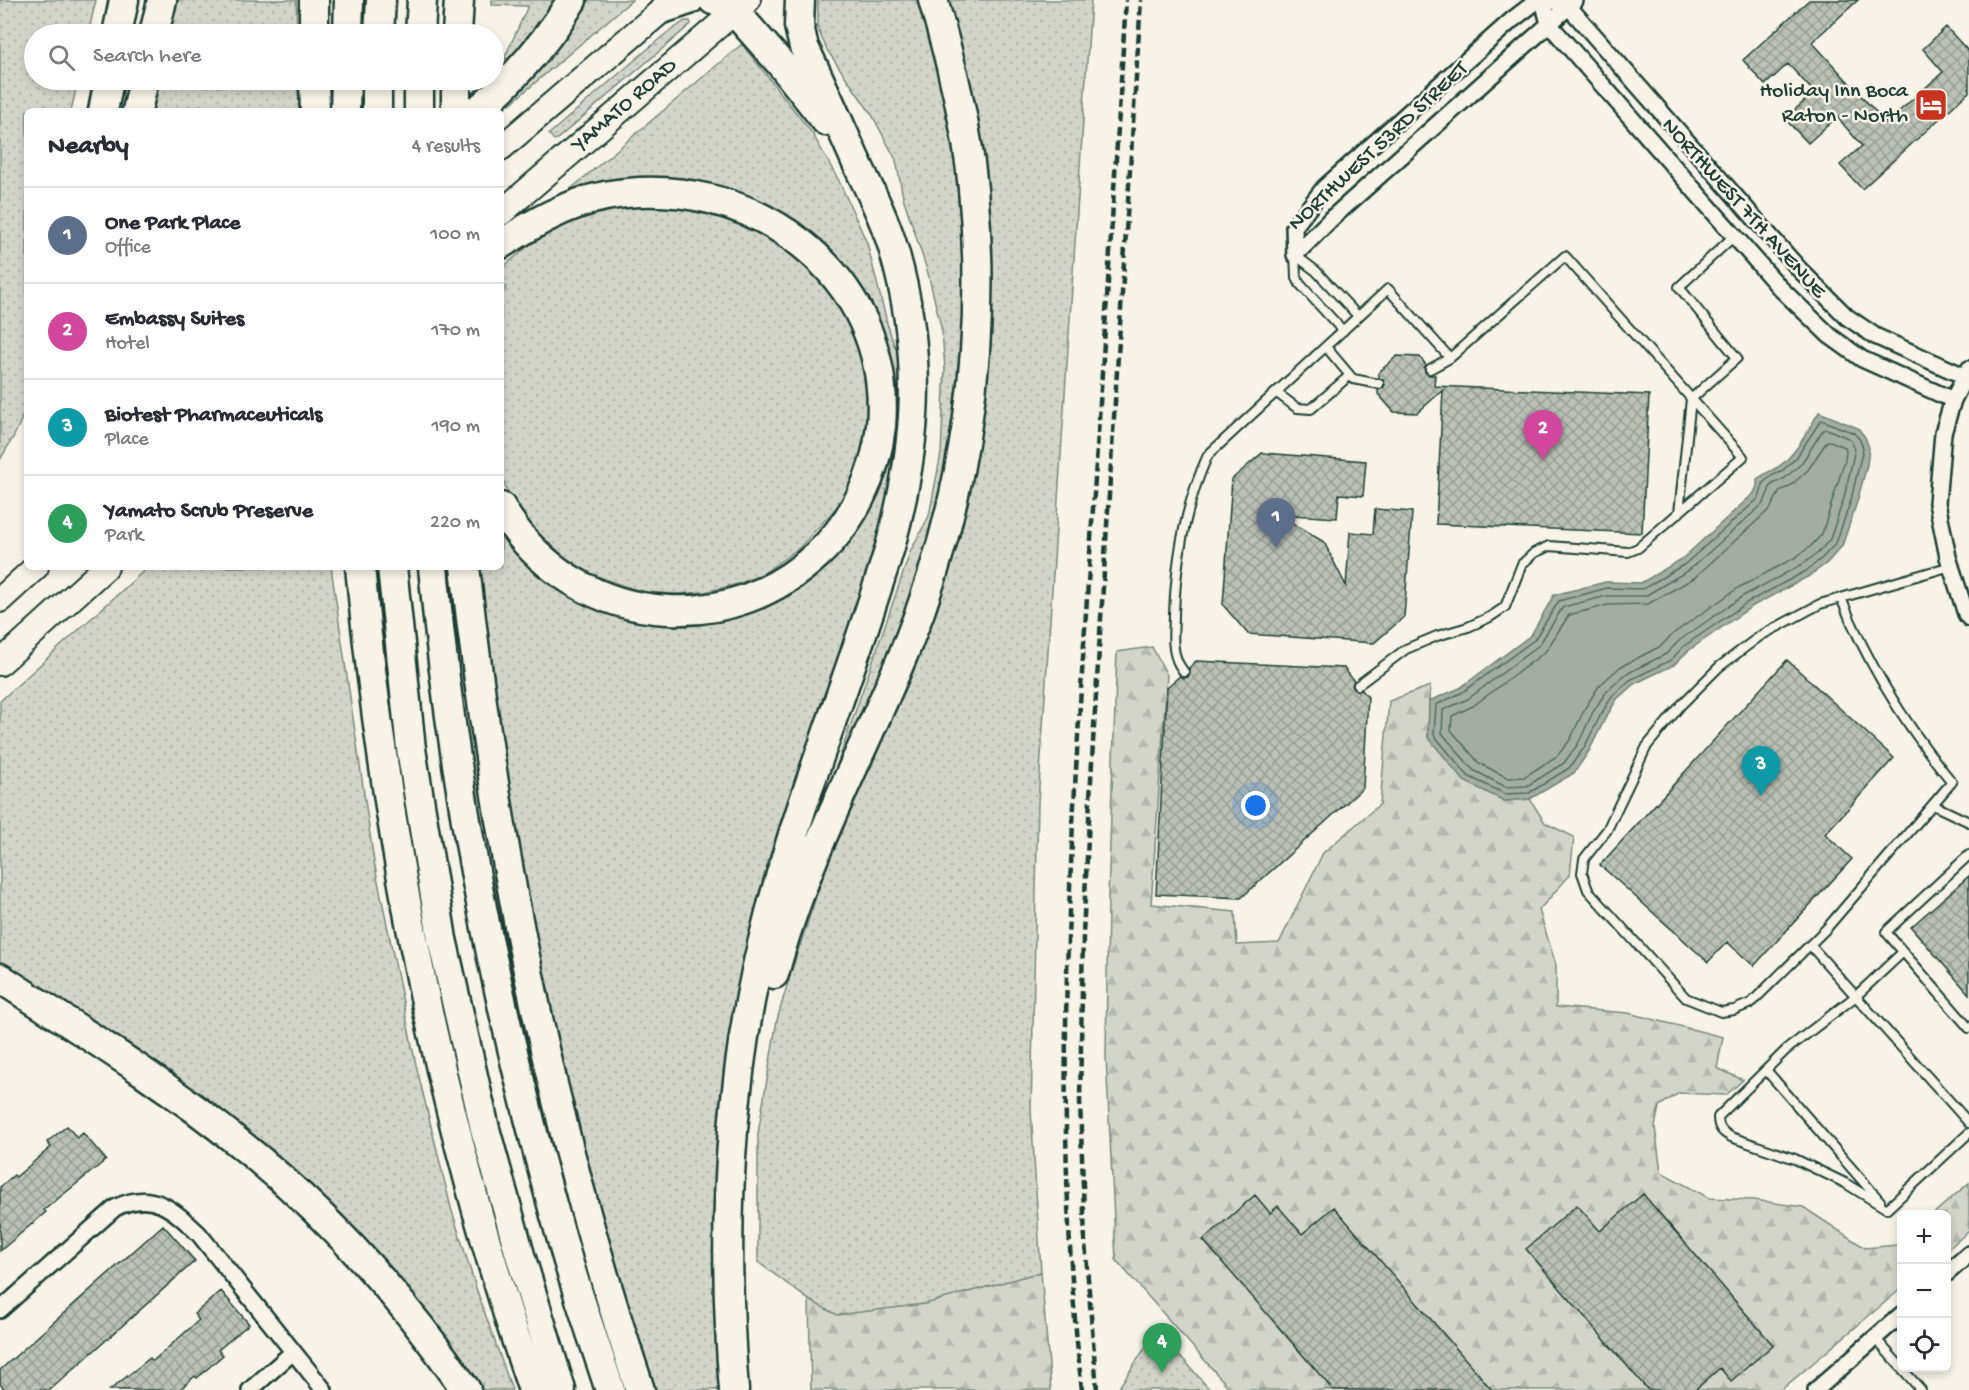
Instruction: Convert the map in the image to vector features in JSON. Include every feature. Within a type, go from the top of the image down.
[{"type":"highway","points":[[119,24],[124,0]]},
{"type":"highway","points":[[156,24],[162,0]]},
{"type":"highway","points":[[314,0],[314,24]]},
{"type":"highway","points":[[348,24],[349,0]]},
{"type":"highway","points":[[380,24],[381,0]]},
{"type":"highway","points":[[421,24],[422,0]]},
{"type":"highway","points":[[458,24],[459,0]]},
{"type":"highway","points":[[504,87],[535,54],[573,0]]},
{"type":"highway","points":[[734,1390],[729,1297],[729,1165],[734,1105],[757,966],[788,852],[890,547],[913,439],[914,358],[906,300],[894,249],[802,41],[800,0]]},
{"type":"highway","points":[[728,1232],[744,1157],[758,1040],[778,960],[810,864],[918,618],[948,522],[967,431],[974,373],[978,296],[976,227],[972,178],[958,99],[951,63],[933,0]]},
{"type":"highway","points":[[732,4],[856,161]]},
{"type":"highway","points":[[104,108],[107,90]]},
{"type":"highway","points":[[138,108],[142,90]]},
{"type":"highway","points":[[314,90],[315,108]]},
{"type":"highway","points":[[345,108],[346,90]]},
{"type":"highway","points":[[377,90],[377,108]]},
{"type":"highway","points":[[419,90],[419,108]]},
{"type":"highway","points":[[456,90],[456,108]]},
{"type":"highway","points":[[480,108],[500,90]]},
{"type":"highway","points":[[504,242],[558,210],[625,193],[680,194],[725,203],[744,210],[763,218],[802,243],[828,268],[849,293],[864,321],[875,352],[882,399],[880,434],[874,462],[866,485],[846,521],[805,566],[773,588],[738,602],[695,610],[654,610],[616,601],[595,593],[567,578],[542,559],[516,530],[504,512]]},
{"type":"highway","points":[[360,570],[372,679],[390,806],[426,1000],[472,1188],[533,1390]]},
{"type":"highway","points":[[392,570],[411,749],[430,878],[442,939],[491,1150],[535,1308],[561,1390]]},
{"type":"highway","points":[[433,570],[459,780],[506,1026],[554,1213],[610,1390]]},
{"type":"highway","points":[[465,570],[488,751],[522,942],[578,1181],[640,1390]]},
{"type":"highway","points":[[0,978],[183,1099],[268,1167],[362,1259],[427,1336],[466,1390]]},
{"type":"main road","points":[[504,145],[676,2]]},
{"type":"main road","name":"YAMATO ROAD","points":[[504,210],[732,4]]},
{"type":"main road","points":[[0,600],[33,570]]},
{"type":"main road","points":[[0,663],[103,570]]},
{"type":"street","name":"NORTHWEST 53RD STREET","points":[[1295,255],[1294,227],[1324,188],[1512,20],[1538,0]]},
{"type":"street","name":"NORTHWEST 7TH AVENUE","points":[[1543,0],[1549,24],[1780,288],[1845,349],[1953,400]]},
{"type":"street","name":"NORTHWEST 7TH AVENUE","points":[[1552,0],[1572,3],[1799,269],[1847,317],[1875,336],[1967,372]]},
{"type":"street","name":"NORTHWEST 53RD STREET","points":[[1295,255],[1341,210],[1572,3]]},
{"type":"street","points":[[1967,372],[1953,400],[1943,433],[1937,503],[1951,566],[1969,618]]},
{"type":"street","points":[[0,1310],[115,1208],[126,1202],[154,1200],[185,1220],[199,1234],[324,1390]]},
{"type":"street","points":[[1951,1270],[1969,1254]]},
{"type":"street","points":[[1815,1390],[1898,1318]]},
{"type":"street","points":[[250,1390],[293,1352]]},
{"type":"lane","points":[[1678,513],[1691,399],[1737,358],[1679,287],[1734,236]]},
{"type":"lane","points":[[1295,255],[1316,271],[1358,316]]},
{"type":"lane","points":[[1295,255],[1296,276],[1300,284],[1343,331]]},
{"type":"lane","points":[[1358,685],[1406,649],[1490,618],[1505,607],[1522,564],[1534,553],[1549,546],[1628,552],[1638,548],[1743,457],[1565,256],[1450,358],[1430,369]]},
{"type":"lane","points":[[1184,672],[1176,660],[1173,642],[1176,575],[1185,522],[1198,478],[1208,455],[1388,289],[1450,358]]},
{"type":"lane","points":[[1326,347],[1353,380],[1379,384]]},
{"type":"lane","points":[[1277,393],[1297,408],[1311,410],[1349,376]]},
{"type":"lane","points":[[1841,598],[1868,658],[1921,744],[1952,782],[1810,945],[1751,1003],[1734,1010],[1721,1012],[1686,998],[1588,890],[1582,873],[1584,859],[1607,830],[1647,746],[1681,705],[1719,668],[1760,636],[1820,604],[1951,566]]},
{"type":"lane","points":[[1933,805],[1969,822]]},
{"type":"lane","points":[[1969,855],[1886,932],[1969,1028]]},
{"type":"lane","points":[[1810,945],[1969,1123]]},
{"type":"lane","points":[[1887,1209],[1845,1183],[1815,1168],[1731,1137],[1718,1125],[1718,1117],[1786,1050],[1856,996],[1903,952]]},
{"type":"lane","points":[[1766,1070],[1887,1209]]},
{"type":"lane","points":[[1887,1209],[1969,1133]]},
{"type":"lane","points":[[1875,1338],[1921,1390]]},
{"type":"green space","points":[[0,0],[96,0],[90,24],[24,24],[24,90],[76,90],[72,108],[24,108],[24,414],[0,460]]},
{"type":"green space","points":[[173,0],[296,0],[297,24],[167,24]]},
{"type":"green space","points":[[492,0],[559,0],[513,58],[504,59],[528,6],[492,5]]},
{"type":"green space","points":[[585,0],[632,0],[510,104],[507,99]]},
{"type":"green space","points":[[818,0],[918,0],[937,59],[952,129],[964,233],[966,345],[955,430],[936,519],[908,613],[824,802],[911,550],[929,516],[941,454],[945,368],[942,331],[928,273],[903,197],[896,160],[872,115],[827,50],[818,29]]},
{"type":"green space","points":[[946,0],[1091,0],[1038,802],[1031,1110],[1041,1272],[925,1304],[836,1316],[809,1300],[758,1262],[758,1133],[777,1020],[791,972],[832,850],[912,675],[939,600],[963,518],[985,406],[991,309]]},
{"type":"green space","points":[[685,21],[690,21],[691,24],[554,140],[549,134],[664,35]]},
{"type":"green space","points":[[742,44],[812,133],[838,179],[867,243],[887,323],[894,345],[901,356],[902,418],[885,520],[738,994],[727,1054],[720,1112],[714,1234],[714,1307],[721,1390],[653,1390],[617,1277],[579,1140],[514,851],[475,570],[504,570],[504,530],[626,615],[796,588],[894,419],[894,393],[889,354],[861,287],[836,255],[796,222],[761,204],[568,198],[566,193]]},
{"type":"green space","points":[[153,90],[298,90],[299,108],[150,108]]},
{"type":"green space","points":[[645,205],[688,207],[731,220],[779,240],[830,287],[863,352],[869,434],[848,495],[800,547],[764,573],[738,584],[704,592],[677,594],[645,592],[621,585],[592,574],[567,559],[533,528],[507,491],[504,482],[504,291],[506,287],[504,286],[504,266],[542,234],[594,211]]},
{"type":"green space","points":[[145,570],[331,570],[374,862],[416,1065],[451,1208],[512,1390],[474,1390],[353,1239],[0,969],[0,701]]},
{"type":"green space","points":[[1152,647],[1167,675],[1151,904],[1235,912],[1237,945],[1279,943],[1323,853],[1380,804],[1389,701],[1430,686],[1428,737],[1504,801],[1530,799],[1545,823],[1574,837],[1570,875],[1539,910],[1556,965],[1556,1007],[1628,1013],[1723,1037],[1717,1068],[1743,1080],[1726,1095],[1679,1093],[1659,1106],[1655,1127],[1661,1172],[1709,1198],[1754,1200],[1803,1207],[1865,1248],[1897,1245],[1897,1292],[1781,1390],[1231,1390],[1116,1260],[1106,1056],[1108,898],[1117,652]]},
{"type":"green space","points":[[1969,1183],[1969,1231],[1951,1247],[1951,1210],[1938,1210]]},
{"type":"green space","points":[[1041,1272],[1051,1390],[811,1390],[809,1300],[837,1315],[925,1304]]},
{"type":"green space","points":[[1149,1342],[1163,1344],[1184,1360],[1210,1390],[1120,1390],[1120,1386]]},
{"type":"water","points":[[1819,412],[1858,428],[1869,448],[1857,502],[1842,546],[1827,563],[1809,576],[1751,607],[1688,651],[1674,665],[1634,684],[1617,699],[1589,751],[1574,773],[1530,799],[1504,801],[1464,781],[1428,737],[1429,701],[1460,688],[1531,635],[1554,595],[1606,582],[1641,583],[1682,559],[1754,493],[1757,479],[1778,467],[1790,456]]},
{"type":"building","name":"Holiday Inn Boca Raton - North","points":[[1809,0],[1858,0],[1812,42],[1886,123],[1943,72],[1923,49],[1946,27],[1969,52],[1969,92],[1862,189],[1840,165],[1862,146],[1837,117],[1808,143],[1785,119],[1814,92],[1788,64],[1765,85],[1743,60]]},
{"type":"building","points":[[1397,356],[1420,357],[1426,365],[1425,372],[1435,375],[1434,386],[1649,395],[1642,533],[1436,524],[1443,390],[1417,413],[1394,412],[1378,394],[1378,390],[1385,385],[1379,378],[1379,372]]},
{"type":"building","points":[[1262,453],[1366,461],[1363,496],[1339,494],[1337,518],[1277,514],[1324,542],[1346,586],[1350,532],[1373,534],[1375,509],[1412,512],[1404,617],[1374,643],[1248,634],[1223,605],[1232,479]]},
{"type":"building","points":[[1787,660],[1894,758],[1825,834],[1852,859],[1754,966],[1727,942],[1708,962],[1600,865]]},
{"type":"building","points":[[1196,661],[1344,668],[1354,681],[1352,685],[1354,689],[1362,690],[1368,697],[1363,788],[1241,898],[1156,894],[1167,687],[1180,676],[1188,677],[1189,668]]},
{"type":"building","points":[[1969,876],[1969,994],[1911,927]]},
{"type":"building","points":[[67,1126],[77,1138],[83,1133],[106,1160],[44,1210],[46,1212],[0,1251],[0,1187],[14,1175],[16,1177],[51,1147],[47,1142]]},
{"type":"building","points":[[1643,1194],[1773,1345],[1731,1381],[1720,1368],[1695,1390],[1648,1390],[1526,1249],[1577,1205],[1600,1231]]},
{"type":"building","points":[[1255,1195],[1270,1213],[1278,1206],[1302,1234],[1334,1207],[1492,1390],[1333,1390],[1203,1240]]},
{"type":"building","points":[[163,1225],[195,1261],[50,1390],[5,1390],[0,1384],[0,1370]]},
{"type":"building","points":[[221,1291],[249,1324],[218,1350],[223,1355],[197,1378],[195,1376],[179,1390],[110,1390],[150,1358],[153,1361],[199,1320],[194,1314]]},
{"type":"railway","points":[[1082,1390],[1073,1295],[1068,1200],[1066,1009],[1069,914],[1073,819],[1126,0]]},
{"type":"railway","points":[[1097,1390],[1085,1242],[1080,1101],[1083,934],[1093,742],[1141,0]]},
{"type":"place","name":"Holiday Inn Boca Raton - North","points":[[1931,105]]},
{"type":"place","name":"Embassy Suites","points":[[1543,460]]},
{"type":"place","name":"One Park Place","points":[[1276,548]]},
{"type":"place","name":"Biotest Pharmaceuticals","points":[[1761,796]]},
{"type":"place","name":"Yamato Scrub Preserve","points":[[1162,1373]]}]
